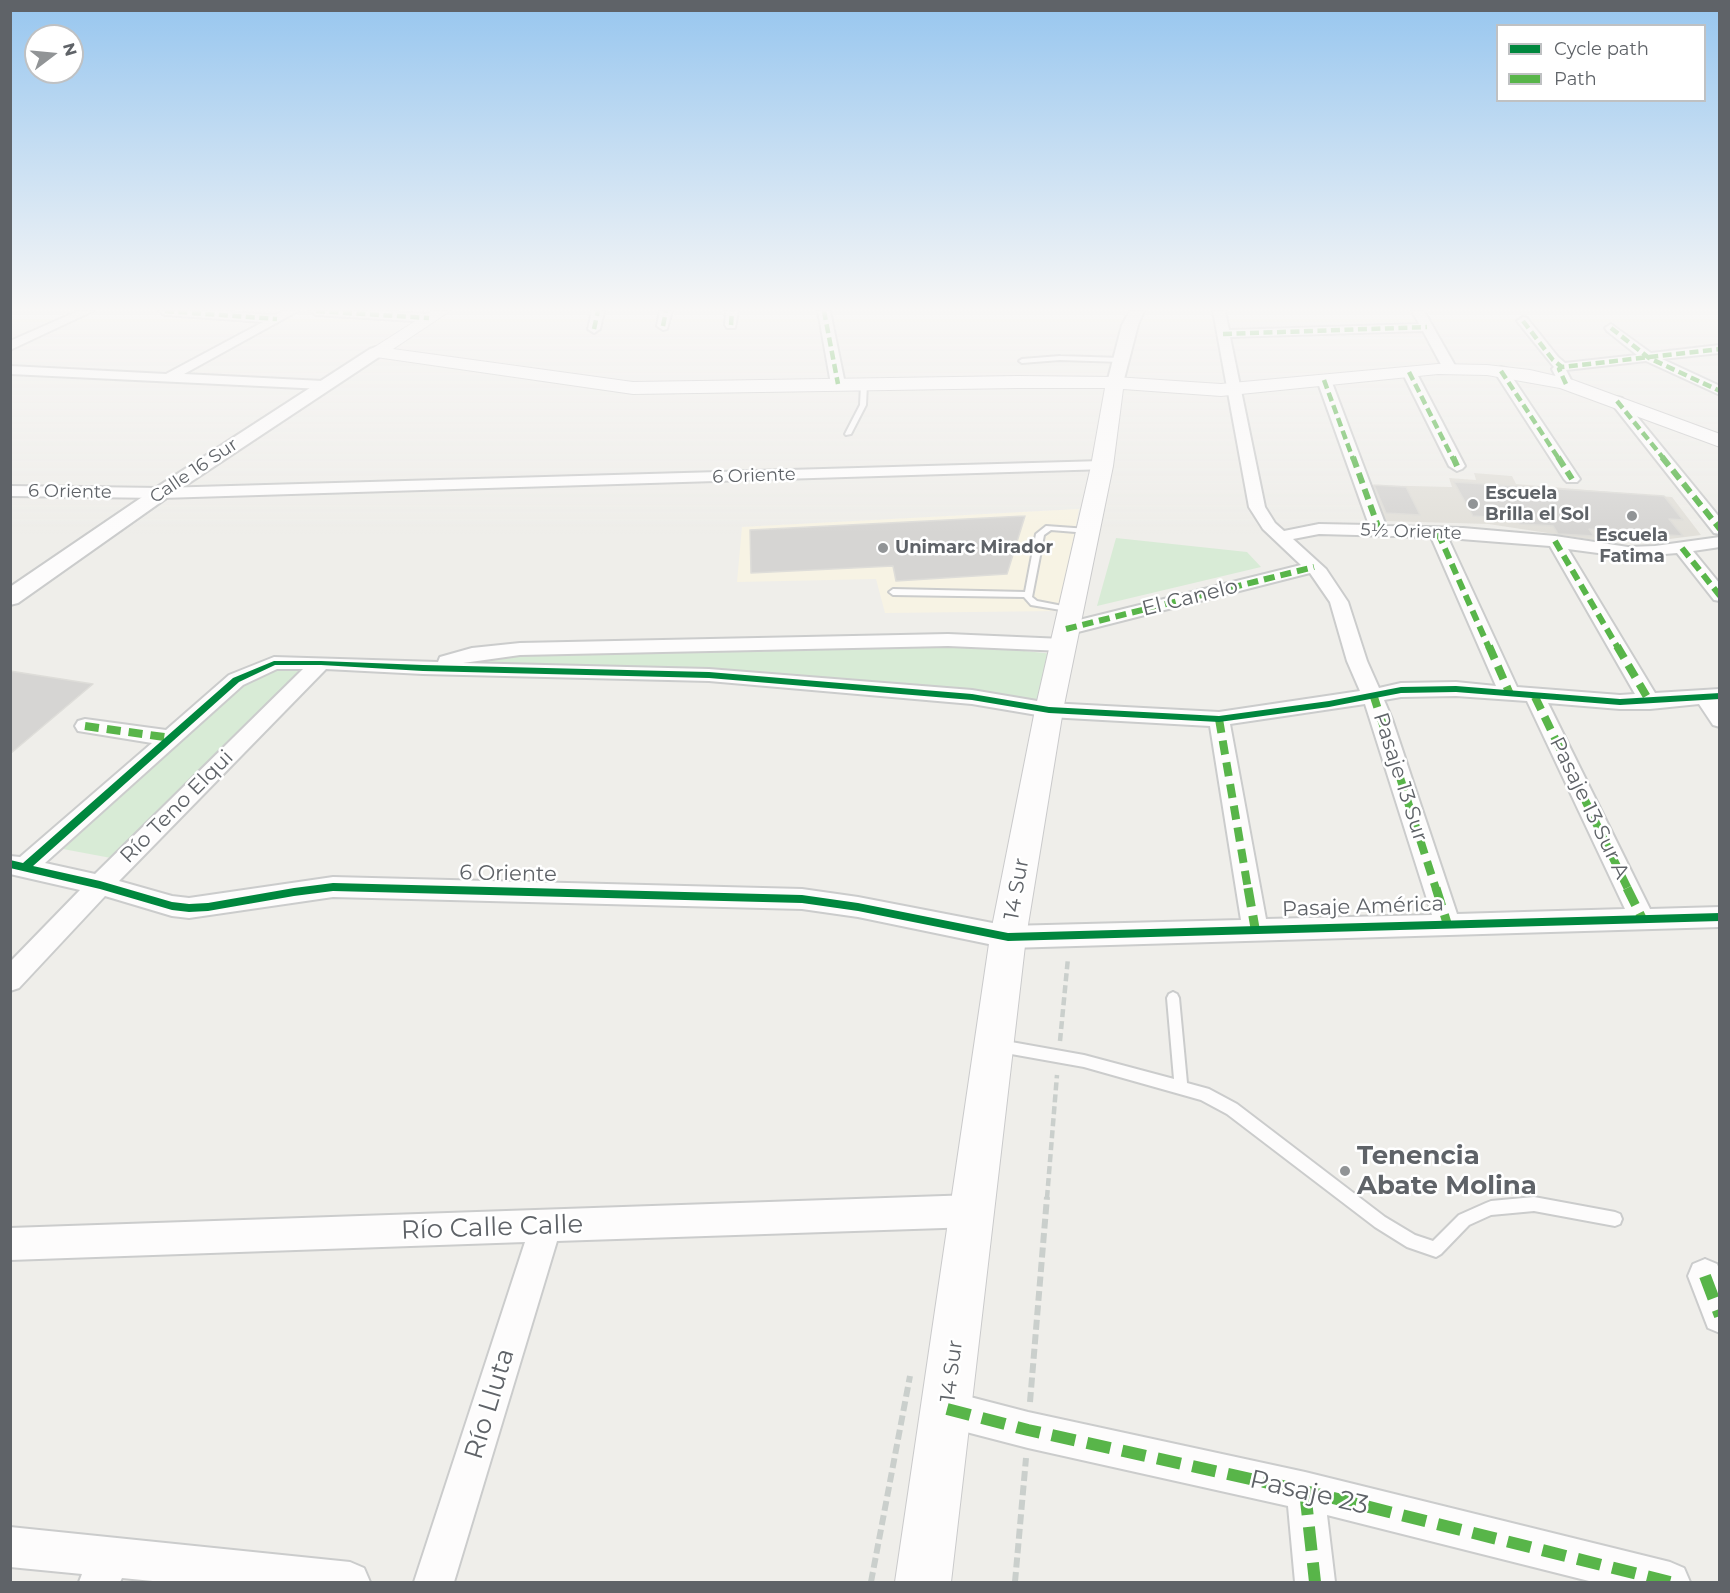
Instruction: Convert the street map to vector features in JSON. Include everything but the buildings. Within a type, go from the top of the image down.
[{"type":"main road","points":[[601,385],[619,388],[765,385]]},
{"type":"main road","name":"14 Sur","points":[[923,1582],[1008,937],[1049,710],[1102,466],[1115,385]]},
{"type":"main road","points":[[1142,385],[1195,390],[1270,385]]},
{"type":"main road","points":[[1585,385],[1617,401],[1719,441]]},
{"type":"street","name":"Calle 16 Sur","points":[[10,598],[161,493],[322,385]]},
{"type":"street","name":"Pasaje 13 Sur","points":[[1232,385],[1257,507],[1264,520],[1327,582],[1339,602],[1357,661],[1373,694],[1447,923]]},
{"type":"street","points":[[1326,385],[1380,532]]},
{"type":"street","points":[[1416,385],[1457,466]]},
{"type":"street","points":[[1510,385],[1572,479]]},
{"type":"street","points":[[1617,401],[1719,529]]},
{"type":"street","name":"6 Oriente","points":[[10,491],[161,493],[1102,466]]},
{"type":"street","name":"5½ Oriente","points":[[1281,537],[1319,529],[1438,533],[1555,541],[1628,552],[1682,548],[1719,542]]},
{"type":"street","points":[[1438,533],[1510,694]]},
{"type":"street","points":[[1555,541],[1650,702]]},
{"type":"street","points":[[1682,548],[1719,596]]},
{"type":"street","name":"El Canelo","points":[[423,668],[472,654],[520,649],[948,640],[1067,628],[1314,567]]},
{"type":"street","points":[[18,866],[171,738],[236,680],[274,663],[709,675],[972,697],[1049,710],[1219,719],[1329,704],[1373,694],[1437,689],[1590,702],[1650,702],[1713,698],[1719,720]]},
{"type":"street","name":"Río Teno Elqui","points":[[10,980],[100,885],[321,663]]},
{"type":"street","name":"Pasaje 13 Sur A","points":[[1535,697],[1642,918]]},
{"type":"street","points":[[1219,719],[1255,928]]},
{"type":"street","points":[[85,726],[171,738]]},
{"type":"street","name":"6 Oriente","points":[[18,866],[100,885],[172,906],[189,908],[333,887],[802,899],[858,907],[1008,937]]},
{"type":"street","name":"Pasaje América","points":[[1008,937],[1255,928],[1719,917]]},
{"type":"street","name":"Río Calle Calle","points":[[10,1244],[973,1211]]},
{"type":"street","name":"Río Lluta","points":[[434,1582],[546,1226]]},
{"type":"street","points":[[1705,1276],[1719,1316]]},
{"type":"street","name":"Pasaje 23","points":[[947,1409],[1028,1430],[1305,1491],[1670,1582]]},
{"type":"street","points":[[1305,1491],[1315,1582]]},
{"type":"street","points":[[10,1547],[105,1570],[350,1582]]},
{"type":"lane","points":[[848,435],[863,405],[864,385]]},
{"type":"lane","points":[[1027,595],[1041,531],[1054,527],[1088,531]]},
{"type":"lane","points":[[893,592],[1027,595],[1067,628]]},
{"type":"lane","points":[[1173,998],[1181,1087]]},
{"type":"lane","points":[[994,1045],[1084,1061],[1204,1094],[1232,1109],[1380,1222],[1412,1242],[1436,1248],[1464,1220],[1491,1208],[1534,1203],[1615,1219]]},
{"type":"path","points":[[1015,1582],[1070,935]]},
{"type":"shaded area","name":"Escuela Brilla el Sol","points":[[1474,473],[1512,476],[1516,484],[1672,497],[1701,535],[1646,542],[1594,540],[1488,524],[1383,521],[1370,485],[1452,487],[1449,478],[1476,480]]},
{"type":"shaded area","points":[[1079,509],[1060,611],[885,613],[876,579],[737,582],[742,527]]},
{"type":"green space","points":[[1116,538],[1247,552],[1261,567],[1097,606]]},
{"type":"green space","points":[[947,643],[1054,654],[1044,702],[973,691],[444,665],[476,657]]},
{"type":"green space","points":[[303,667],[111,858],[63,849],[250,680],[278,668]]},
{"type":"marked path","points":[[1326,385],[1380,532]]},
{"type":"marked path","points":[[1416,385],[1457,466]]},
{"type":"marked path","points":[[1510,385],[1572,479]]},
{"type":"marked path","points":[[1708,385],[1720,391]]},
{"type":"marked path","points":[[1617,401],[1720,529]]},
{"type":"marked path","points":[[1438,533],[1510,694]]},
{"type":"marked path","points":[[1555,541],[1650,702]]},
{"type":"marked path","points":[[1682,548],[1720,596]]},
{"type":"marked path","points":[[1066,629],[1314,567]]},
{"type":"marked path","points":[[1373,694],[1447,923]]},
{"type":"marked path","points":[[1535,697],[1642,918]]},
{"type":"marked path","points":[[1219,719],[1255,928]]},
{"type":"marked path","points":[[85,726],[171,738]]},
{"type":"marked path","points":[[1705,1276],[1720,1316]]},
{"type":"marked path","points":[[947,1409],[1028,1430],[1305,1491],[1670,1582]]},
{"type":"marked path","points":[[1305,1491],[1315,1582]]},
{"type":"cycle path","points":[[25,867],[236,680],[274,663],[709,675],[972,697],[1049,710],[1219,719],[1329,704],[1401,690],[1456,689],[1620,702],[1720,696]]},
{"type":"cycle path","points":[[10,864],[100,885],[172,906],[189,908],[333,887],[802,899],[858,907],[1008,937],[1720,917]]},
{"type":"place","name":"Escuela Brilla el Sol","points":[[1473,504]]},
{"type":"place","name":"Escuela Fatima","points":[[1632,516]]},
{"type":"place","name":"Unimarc Mirador","points":[[883,548]]},
{"type":"place","name":"Tenencia Abate Molina","points":[[1345,1171]]}]
